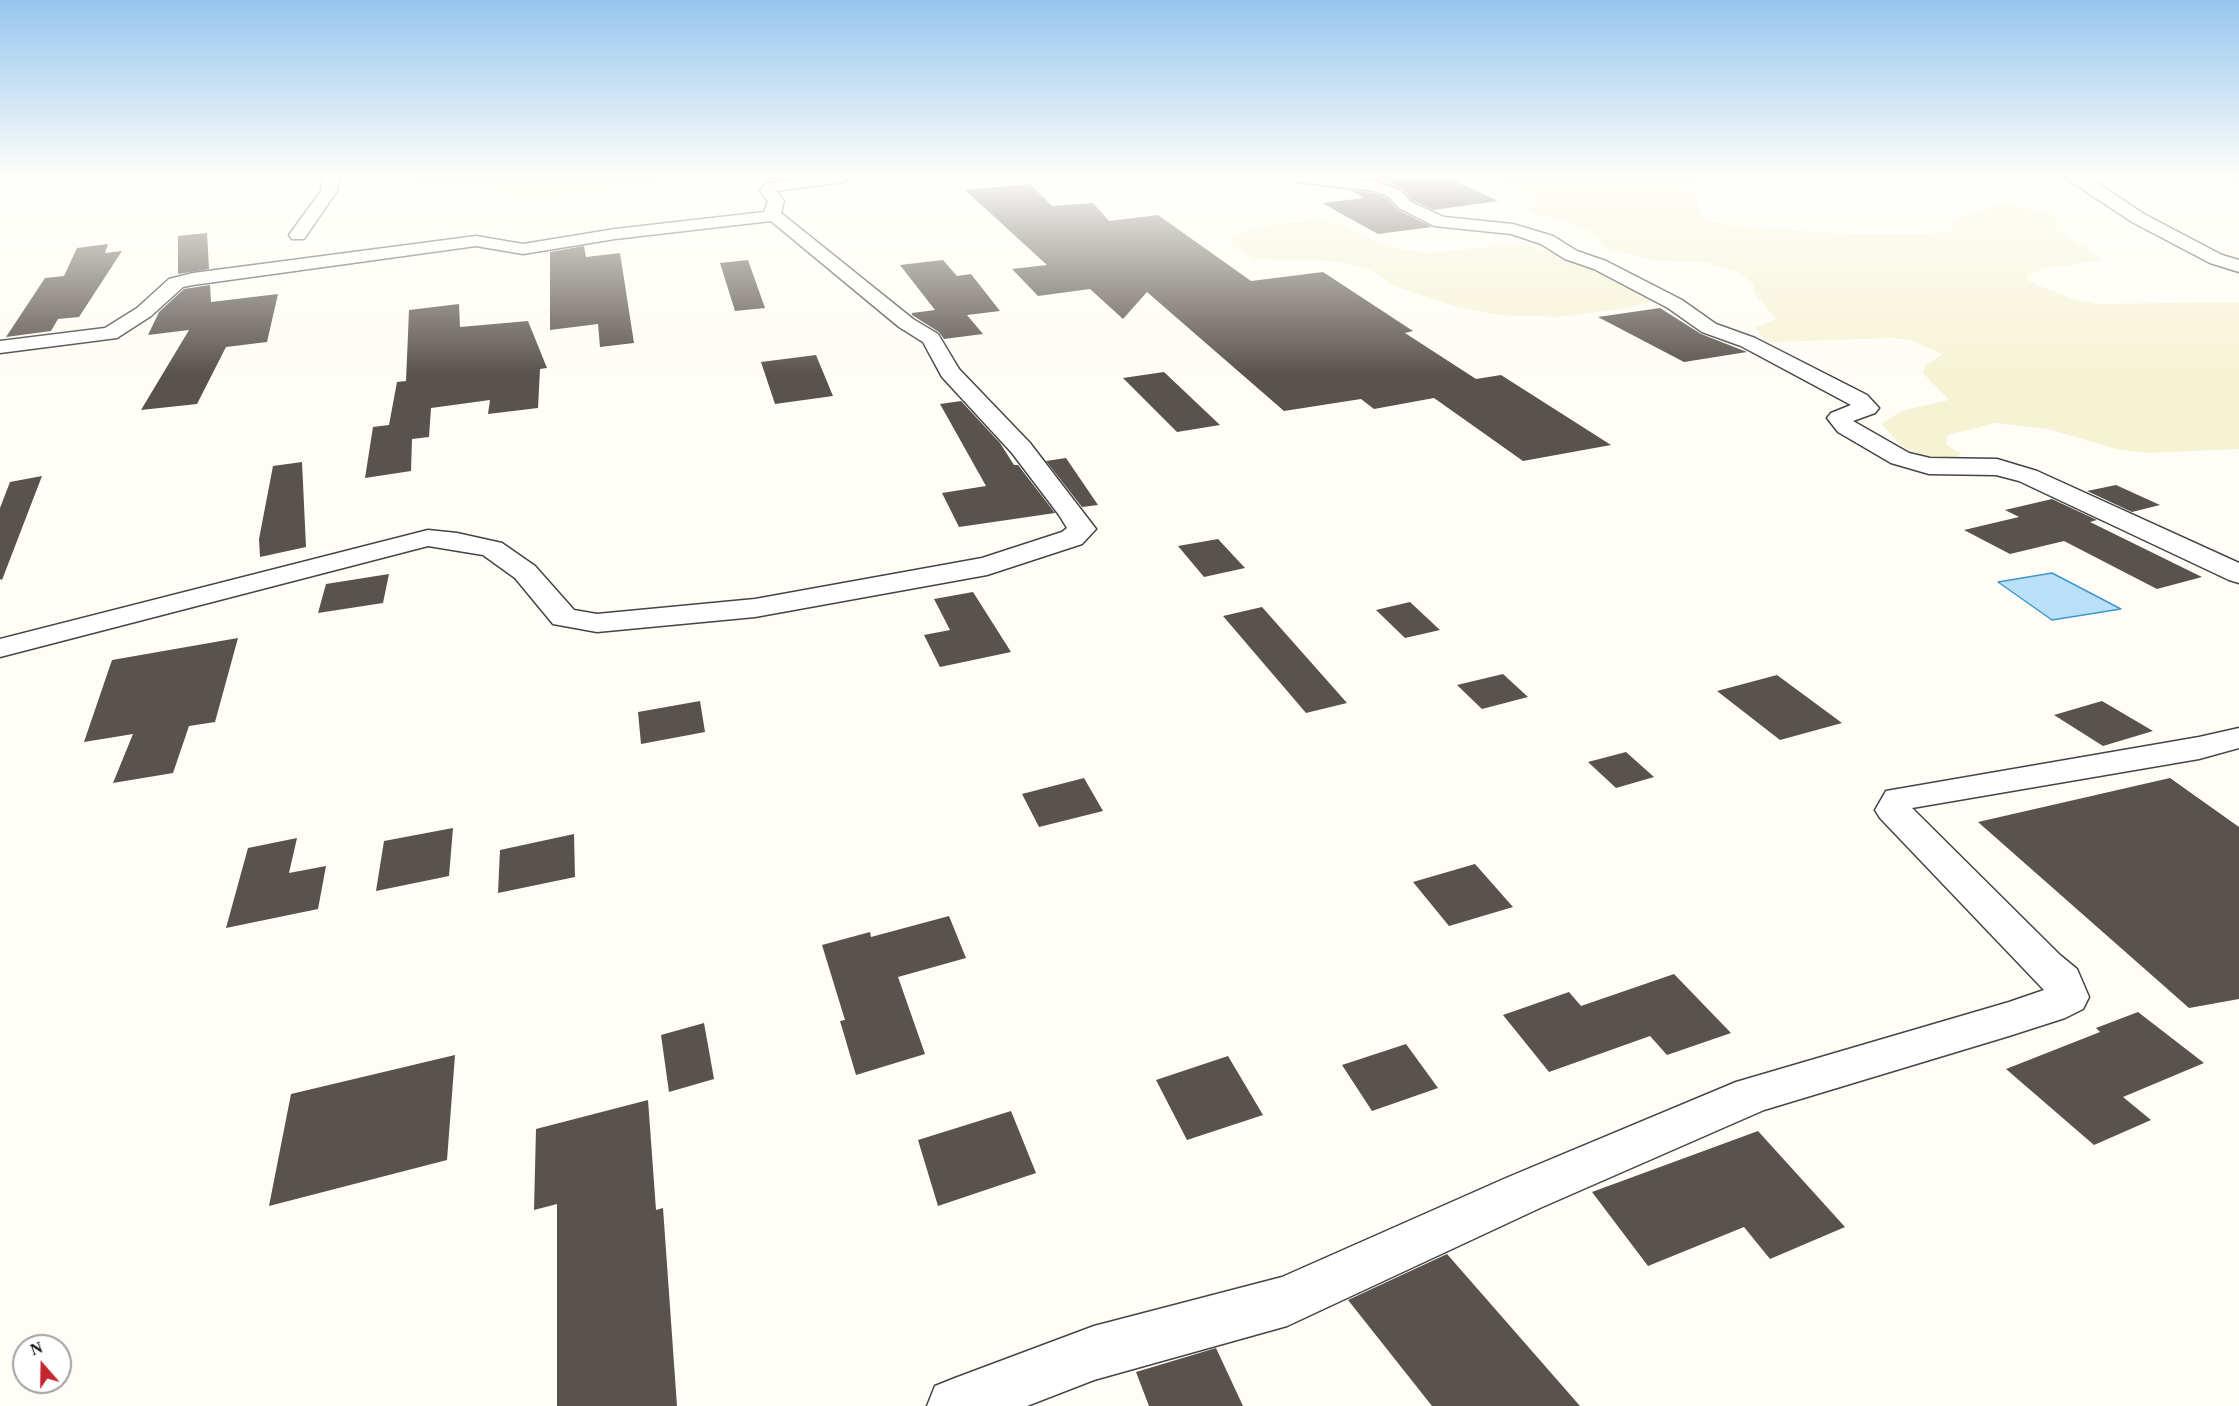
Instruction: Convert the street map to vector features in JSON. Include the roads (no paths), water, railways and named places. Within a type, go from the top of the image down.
[{"type":"street","points":[[0,347],[110,334],[144,312],[176,283],[193,279],[464,243]]},
{"type":"street","points":[[482,243],[523,249],[562,243]]},
{"type":"street","points":[[0,648],[428,538],[458,541],[492,549],[525,572],[564,618],[597,623],[767,606],[987,566],[1072,538],[1082,529],[1021,448],[950,372],[931,338],[906,323],[807,243]]},
{"type":"street","points":[[1551,243],[1571,255],[1600,265],[1675,304],[1709,328],[1748,342],[1859,400],[1867,408],[1839,418],[1846,427],[1900,458],[1929,466],[1997,467],[2028,476],[2239,574]]},
{"type":"street","points":[[2185,243],[2216,259],[2239,266]]},
{"type":"street","points":[[955,1406],[1094,1353],[1287,1302],[1523,1193],[1752,1095],[2050,1006],[2068,997],[2062,980],[2045,966],[1902,821],[1893,810],[1899,799],[2143,758],[2239,738]]},
{"type":"water","points":[[2052,573],[2121,609],[2052,620],[1998,582]]}]
